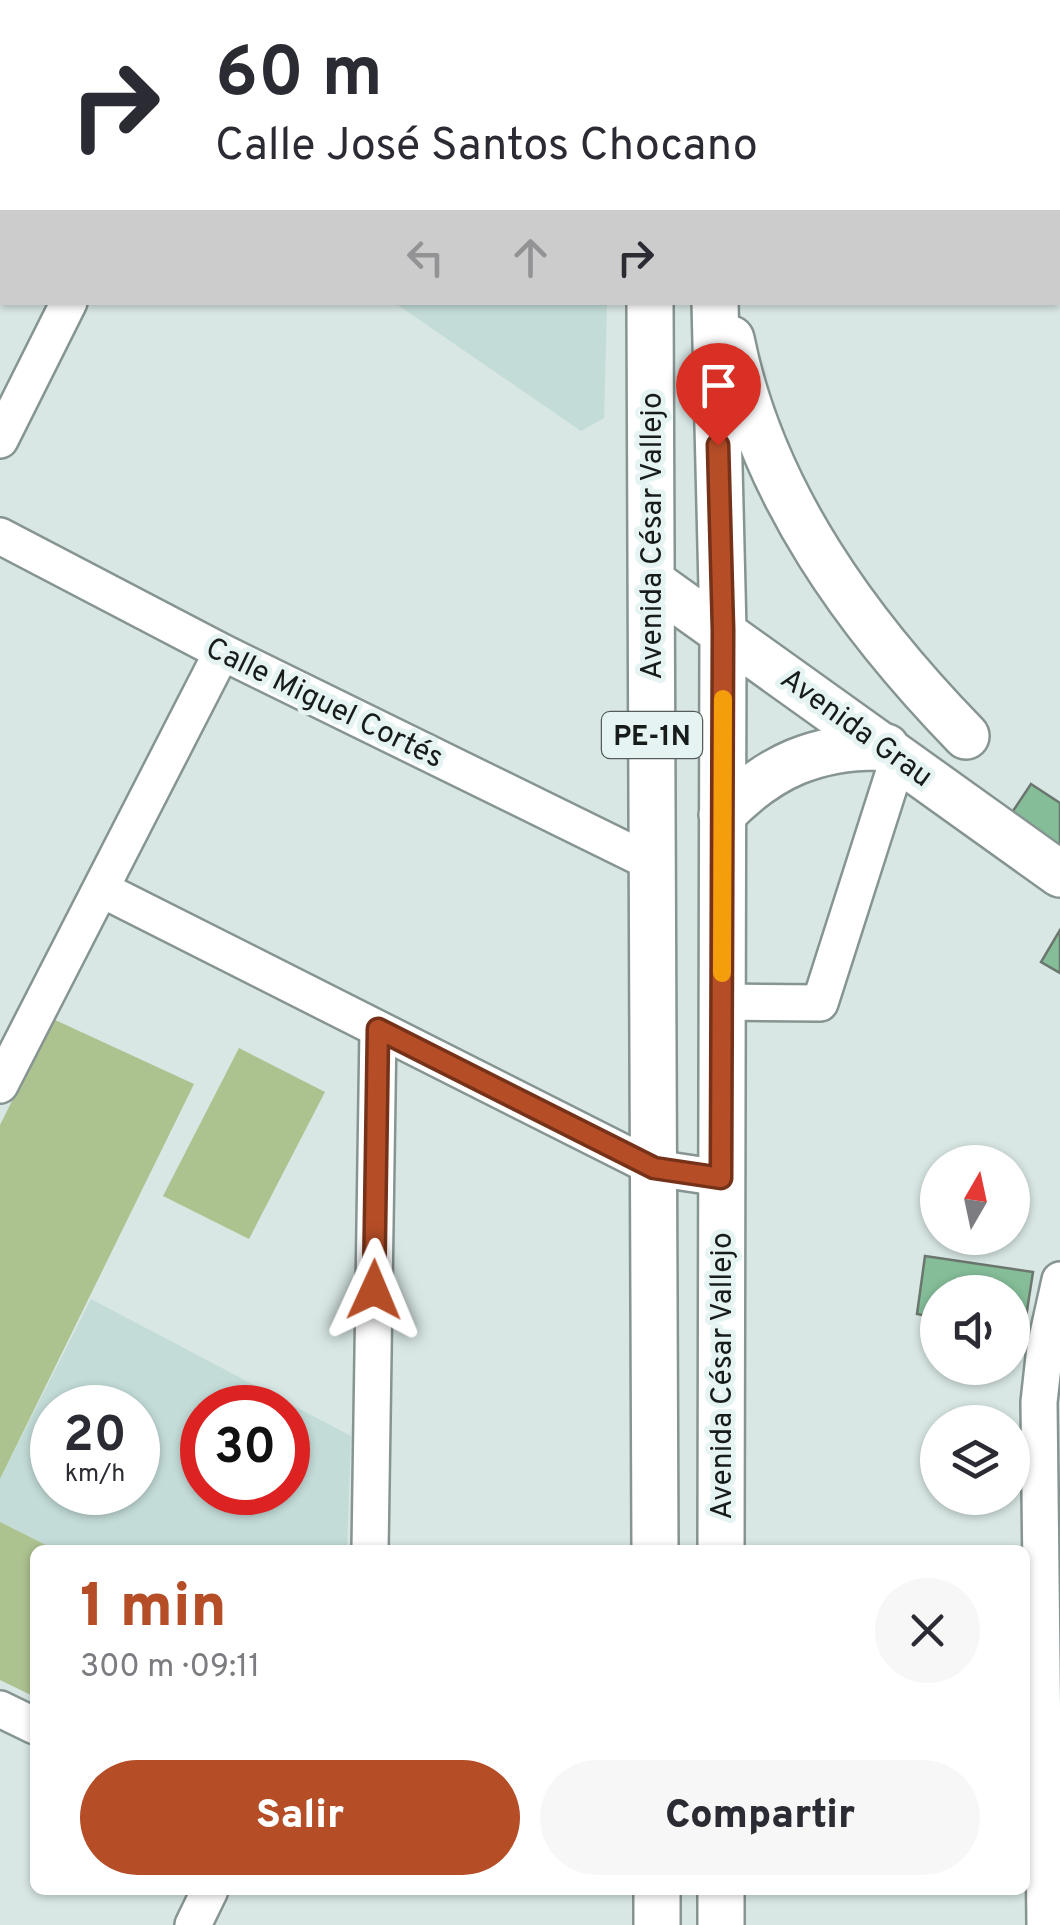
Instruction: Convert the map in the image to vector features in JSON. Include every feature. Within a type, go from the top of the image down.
[{"type":"main road","name":"Avenida César Vallejo","points":[[650,305],[655,1545]]},
{"type":"main road","name":"Avenida César Vallejo","points":[[716,305],[723,630],[721,1545]]},
{"type":"main road","points":[[724,305],[733,350],[761,437],[799,520],[846,598],[891,656],[966,736]]},
{"type":"main road","name":"Avenida Grau","points":[[652,582],[1060,874]]},
{"type":"main road","points":[[722,816],[762,778],[812,753],[848,746],[892,751]]},
{"type":"main road","points":[[656,1895],[657,1925]]},
{"type":"main road","points":[[720,1895],[720,1925]]},
{"type":"street","points":[[0,440],[68,305]]},
{"type":"street","name":"Calle Miguel Cortés","points":[[0,536],[222,652],[652,863]]},
{"type":"street","points":[[0,1085],[222,652]]},
{"type":"street","points":[[722,1002],[820,1003],[892,751]]},
{"type":"street","points":[[101,889],[654,1168],[721,1178]]},
{"type":"street","points":[[370,1545],[378,1029]]},
{"type":"street","points":[[1046,1925],[1037,1506],[1039,1402],[1045,1348],[1060,1280]]},
{"type":"street","points":[[0,1709],[30,1724]]},
{"type":"street","points":[[193,1925],[208,1895]]},
{"type":"shaded area","points":[[398,305],[607,305],[604,418],[581,431]]},
{"type":"shaded area","points":[[91,1299],[254,1385],[180,1385],[180,1515],[310,1515],[310,1414],[351,1436],[347,1545],[46,1545],[0,1522],[0,1479],[30,1420],[30,1515],[160,1515],[160,1385],[48,1385]]},
{"type":"green space","points":[[53,1019],[194,1084],[46,1385],[30,1385],[30,1418],[0,1479],[0,1125]]},
{"type":"green space","points":[[239,1048],[325,1092],[249,1239],[163,1196]]},
{"type":"green space","points":[[0,1522],[46,1545],[30,1545],[30,1695],[0,1680]]},
{"type":"building","points":[[1031,784],[1060,803],[1060,847],[1011,814]]},
{"type":"building","points":[[1060,930],[1060,973],[1041,962]]},
{"type":"building","points":[[925,1256],[1033,1272],[1030,1291],[1030,1275],[922,1275]]},
{"type":"slow traffic","points":[[722,973],[723,699]]},
{"type":"route","points":[[374,1290],[378,1029],[654,1168],[721,1178],[723,630],[718,445]]}]
